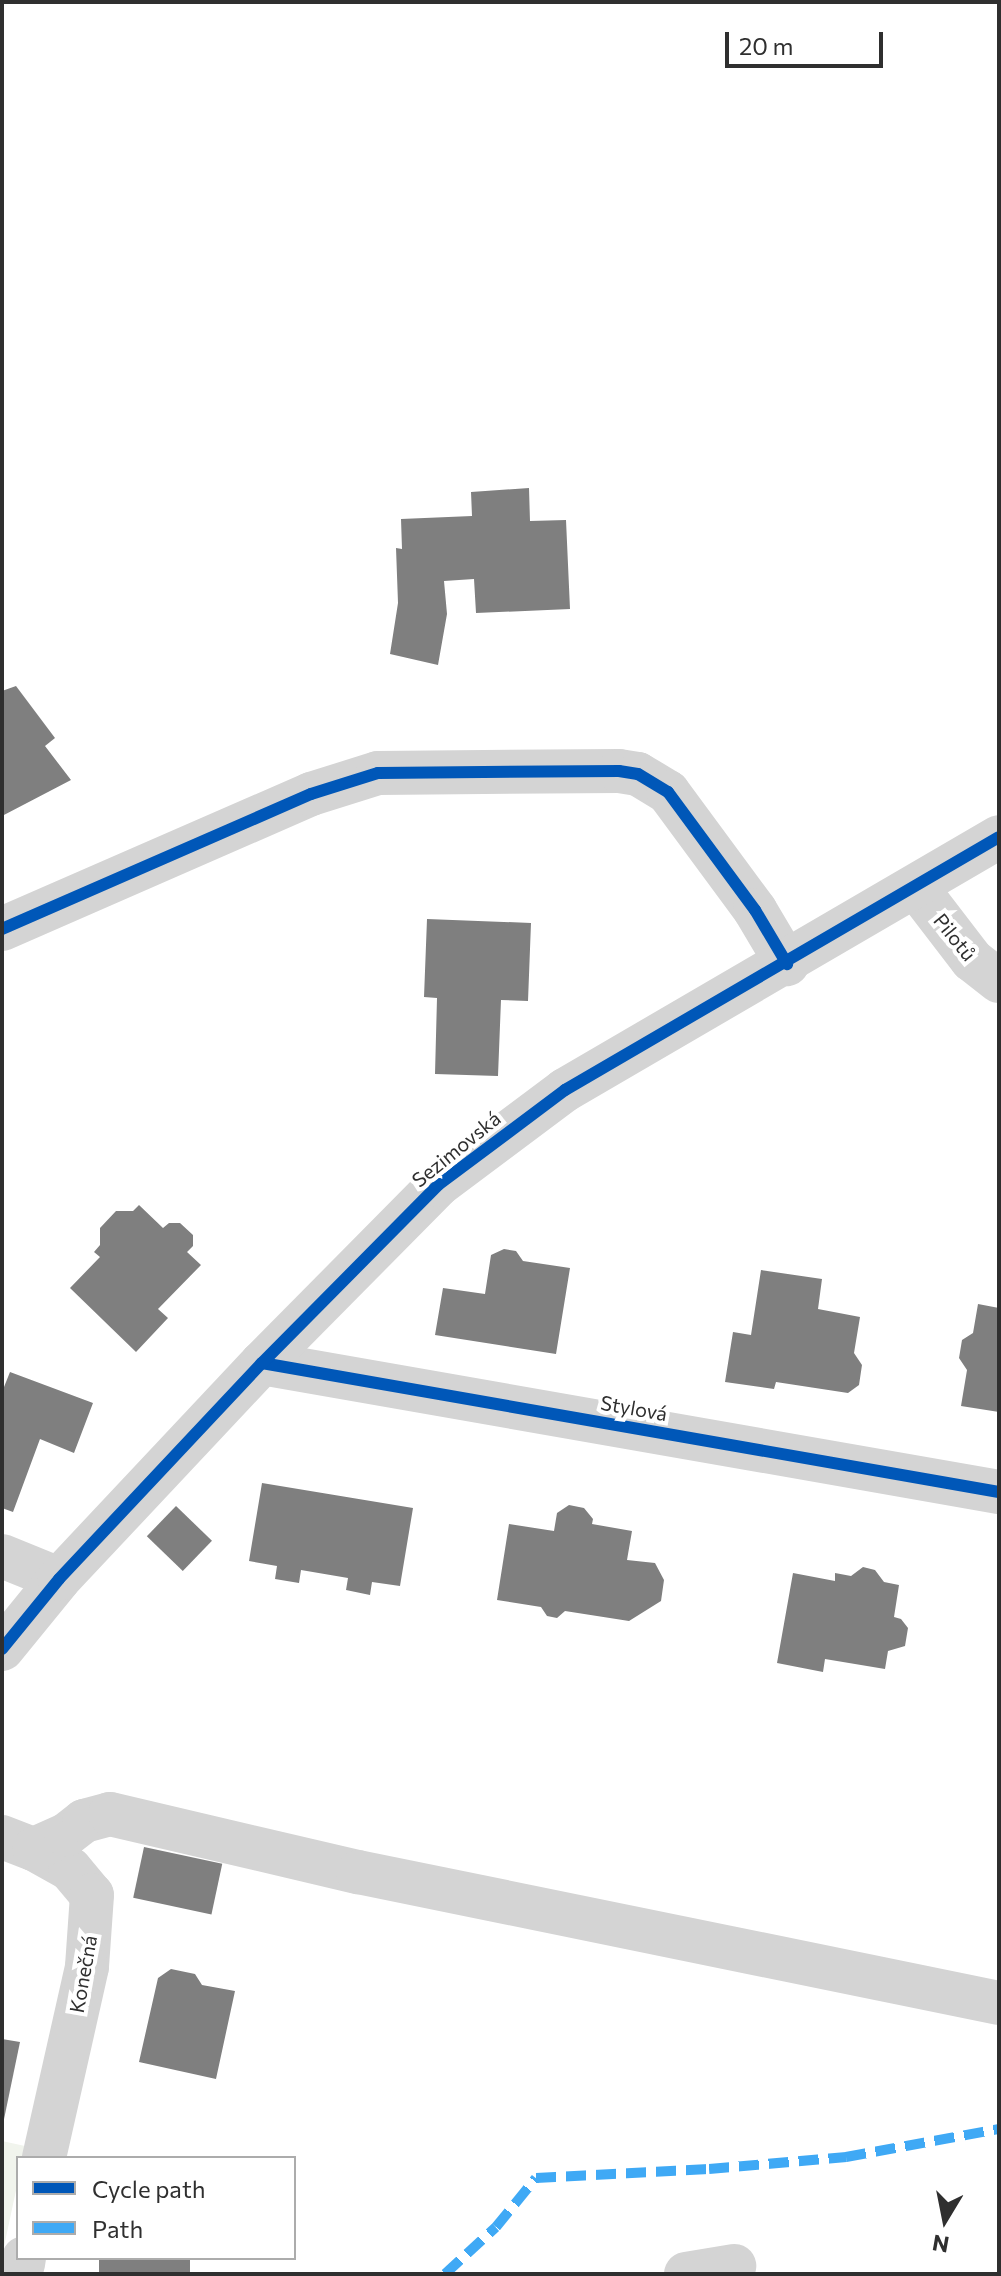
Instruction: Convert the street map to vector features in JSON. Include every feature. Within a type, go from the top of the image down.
[{"type":"street","points":[[2,929],[311,794],[378,773],[619,771],[638,774],[668,792],[755,910],[787,964]]},
{"type":"street","name":"Sezimovská","points":[[2,1649],[59,1579],[262,1363],[438,1185],[565,1090],[787,964],[999,837]]},
{"type":"street","name":"Pilotů","points":[[916,887],[972,960],[999,981]]},
{"type":"street","name":"Stylová","points":[[262,1363],[999,1492]]},
{"type":"street","points":[[2,1556],[59,1579]]},
{"type":"street","points":[[18,1843],[66,1835],[84,1821],[110,1814],[358,1872],[999,2003]]},
{"type":"street","name":"Konečná","points":[[18,1843],[70,1869],[92,1895],[87,1967],[44,2156]]},
{"type":"street","points":[[686,2274],[734,2266]]},
{"type":"shaded area","points":[[2,2141],[25,2146],[23,2156],[16,2156],[16,2190],[2,2256]]},
{"type":"building","points":[[529,488],[530,521],[566,520],[570,609],[476,613],[474,579],[444,581],[447,614],[438,665],[390,654],[398,603],[396,548],[402,549],[401,519],[472,516],[471,492]]},
{"type":"building","points":[[16,686],[55,738],[45,746],[71,780],[2,816],[2,691]]},
{"type":"building","points":[[427,919],[531,923],[528,1001],[501,1000],[498,1076],[435,1074],[437,998],[424,997]]},
{"type":"building","points":[[139,1205],[163,1228],[169,1223],[180,1223],[193,1235],[193,1246],[187,1252],[201,1265],[158,1309],[168,1318],[136,1352],[70,1288],[100,1257],[94,1252],[100,1245],[100,1228],[116,1211],[133,1211]]},
{"type":"building","points":[[504,1249],[516,1251],[523,1261],[570,1268],[556,1354],[435,1335],[443,1288],[485,1294],[491,1255]]},
{"type":"building","points":[[761,1270],[822,1279],[818,1309],[860,1317],[854,1353],[862,1365],[859,1385],[848,1393],[776,1382],[774,1389],[725,1382],[733,1332],[751,1335]]},
{"type":"building","points":[[978,1304],[999,1308],[999,1412],[961,1406],[967,1370],[959,1358],[962,1340],[973,1333]]},
{"type":"building","points":[[10,1372],[93,1403],[74,1453],[40,1439],[13,1512],[2,1508],[2,1392]]},
{"type":"building","points":[[262,1483],[413,1508],[400,1586],[372,1582],[370,1595],[346,1590],[348,1578],[301,1570],[299,1583],[275,1579],[277,1566],[249,1561]]},
{"type":"building","points":[[569,1505],[584,1508],[593,1519],[592,1524],[632,1531],[627,1560],[655,1563],[664,1580],[661,1601],[629,1621],[565,1611],[557,1618],[547,1616],[541,1607],[497,1600],[509,1524],[554,1531],[557,1513]]},
{"type":"building","points":[[176,1506],[212,1541],[183,1571],[147,1536]]},
{"type":"building","points":[[863,1567],[875,1570],[884,1582],[899,1585],[894,1617],[901,1619],[908,1628],[905,1646],[888,1651],[885,1669],[825,1659],[823,1672],[777,1663],[793,1573],[835,1581],[835,1573],[851,1576]]},
{"type":"building","points":[[144,1847],[222,1864],[211,1914],[133,1898]]},
{"type":"building","points":[[171,1969],[195,1974],[202,1985],[235,1991],[216,2079],[139,2062],[158,1978]]},
{"type":"building","points":[[2,2039],[20,2042],[3,2124],[2,2124]]},
{"type":"building","points":[[99,2260],[190,2260],[190,2274],[99,2274]]},
{"type":"marked path","points":[[445,2274],[496,2227],[536,2178],[709,2169],[846,2157],[999,2129]]},
{"type":"cycle path","points":[[2,929],[311,794],[378,773],[619,771],[638,774],[668,792],[755,910],[787,964]]},
{"type":"cycle path","points":[[2,1649],[59,1579],[262,1363],[438,1185],[565,1090],[999,837]]},
{"type":"cycle path","points":[[262,1363],[999,1492]]}]
